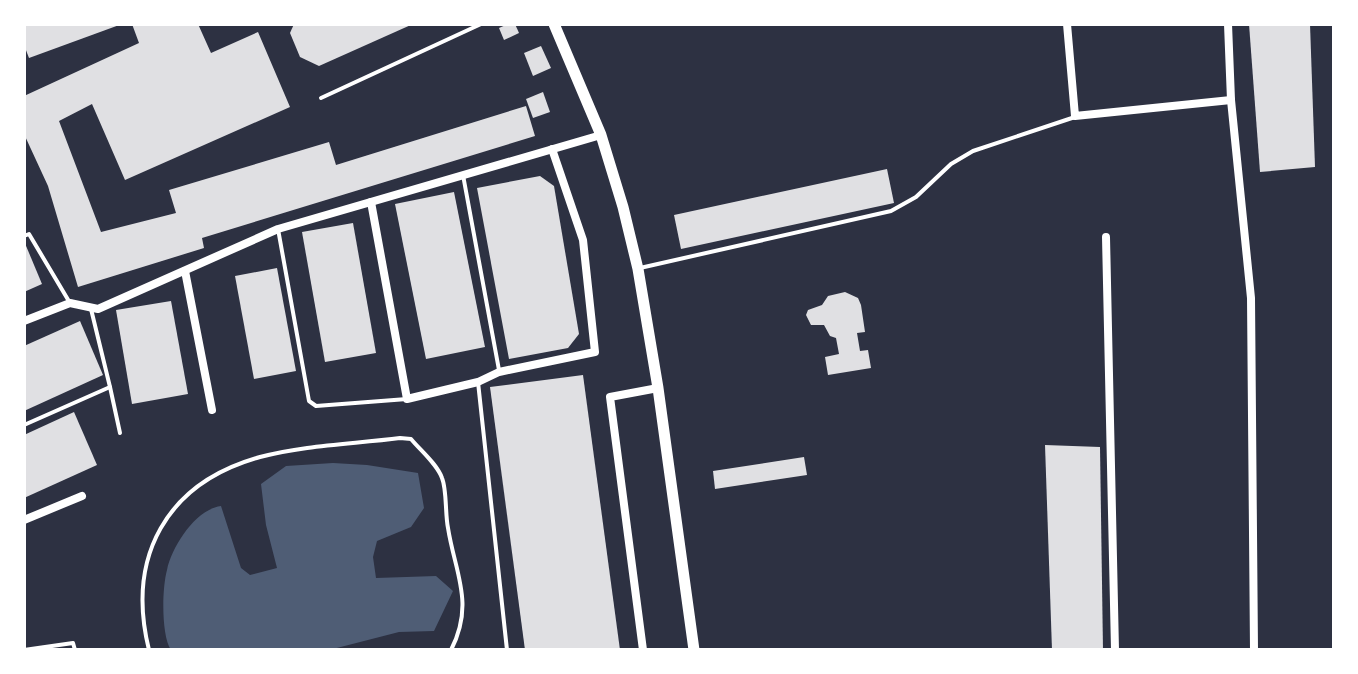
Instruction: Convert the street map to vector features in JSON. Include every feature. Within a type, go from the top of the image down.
[{"type":"street","points":[[554,24],[601,135],[638,269],[658,388],[694,650]]},
{"type":"street","points":[[1067,24],[1075,116],[1231,100]]},
{"type":"street","points":[[1228,24],[1231,100],[1251,298],[1254,650]]},
{"type":"street","points":[[24,321],[70,303],[98,309],[278,229],[601,135]]},
{"type":"street","points":[[371,202],[407,399],[478,382],[499,372],[595,352],[583,240],[552,149]]},
{"type":"street","points":[[1106,237],[1115,650]]},
{"type":"street","points":[[185,271],[212,410]]},
{"type":"street","points":[[643,650],[610,397],[658,388]]},
{"type":"street","points":[[24,520],[82,496]]},
{"type":"lane","points":[[321,98],[481,24]]},
{"type":"lane","points":[[638,269],[891,211],[916,197],[951,164],[973,151],[1075,116]]},
{"type":"lane","points":[[463,175],[499,372]]},
{"type":"lane","points":[[278,229],[309,401],[316,406],[407,399]]},
{"type":"lane","points":[[24,236],[29,234],[70,303]]},
{"type":"lane","points":[[90,307],[120,433]]},
{"type":"lane","points":[[478,382],[507,650]]},
{"type":"lane","points":[[24,425],[110,387]]},
{"type":"lane","points":[[24,650],[73,643],[75,650]]},
{"type":"path","points":[[149,650],[141,603],[148,553],[165,522],[187,496],[234,467],[258,458],[400,438],[411,439],[443,479],[448,532],[461,577],[462,593],[459,628],[451,650]]},
{"type":"water","points":[[333,463],[418,473],[424,508],[411,527],[377,541],[373,557],[376,578],[436,576],[453,591],[434,631],[399,632],[329,650],[171,650],[164,623],[165,578],[174,550],[186,530],[203,514],[221,506],[241,568],[250,575],[277,568],[266,525],[261,484],[286,466]]},
{"type":"building","points":[[24,24],[122,24],[29,58],[24,45]]},
{"type":"building","points":[[132,24],[198,24],[211,53],[258,32],[290,107],[125,180],[92,104],[59,121],[101,232],[176,213],[169,190],[329,142],[336,165],[526,106],[535,136],[202,238],[204,248],[78,287],[48,186],[24,134],[24,96],[139,43]]},
{"type":"building","points":[[294,24],[413,24],[319,66],[300,57],[290,33]]},
{"type":"building","points":[[515,24],[519,33],[504,40],[499,28]]},
{"type":"building","points":[[1249,24],[1310,24],[1315,167],[1260,172]]},
{"type":"building","points":[[541,46],[551,68],[533,76],[524,53]]},
{"type":"building","points":[[543,92],[550,112],[533,118],[526,99]]},
{"type":"building","points":[[887,169],[894,203],[681,249],[674,215]]},
{"type":"building","points":[[540,176],[554,186],[579,334],[568,348],[509,359],[477,188]]},
{"type":"building","points":[[454,192],[485,347],[426,359],[395,204]]},
{"type":"building","points":[[353,223],[376,353],[325,362],[302,232]]},
{"type":"building","points":[[24,241],[42,284],[24,292]]},
{"type":"building","points":[[277,268],[296,371],[254,379],[235,276]]},
{"type":"building","points":[[845,292],[858,298],[861,305],[865,332],[857,333],[860,351],[868,350],[871,368],[828,375],[825,357],[839,354],[836,338],[830,336],[824,325],[811,325],[806,315],[808,310],[822,305],[828,296]]},
{"type":"building","points":[[171,301],[188,394],[132,404],[116,310]]},
{"type":"building","points":[[80,321],[103,375],[24,411],[24,346]]},
{"type":"building","points":[[583,375],[620,650],[525,650],[490,387]]},
{"type":"building","points":[[74,412],[97,465],[24,498],[24,435]]},
{"type":"building","points":[[1045,445],[1100,447],[1103,650],[1052,650]]},
{"type":"building","points":[[804,457],[807,475],[715,489],[713,471]]}]
